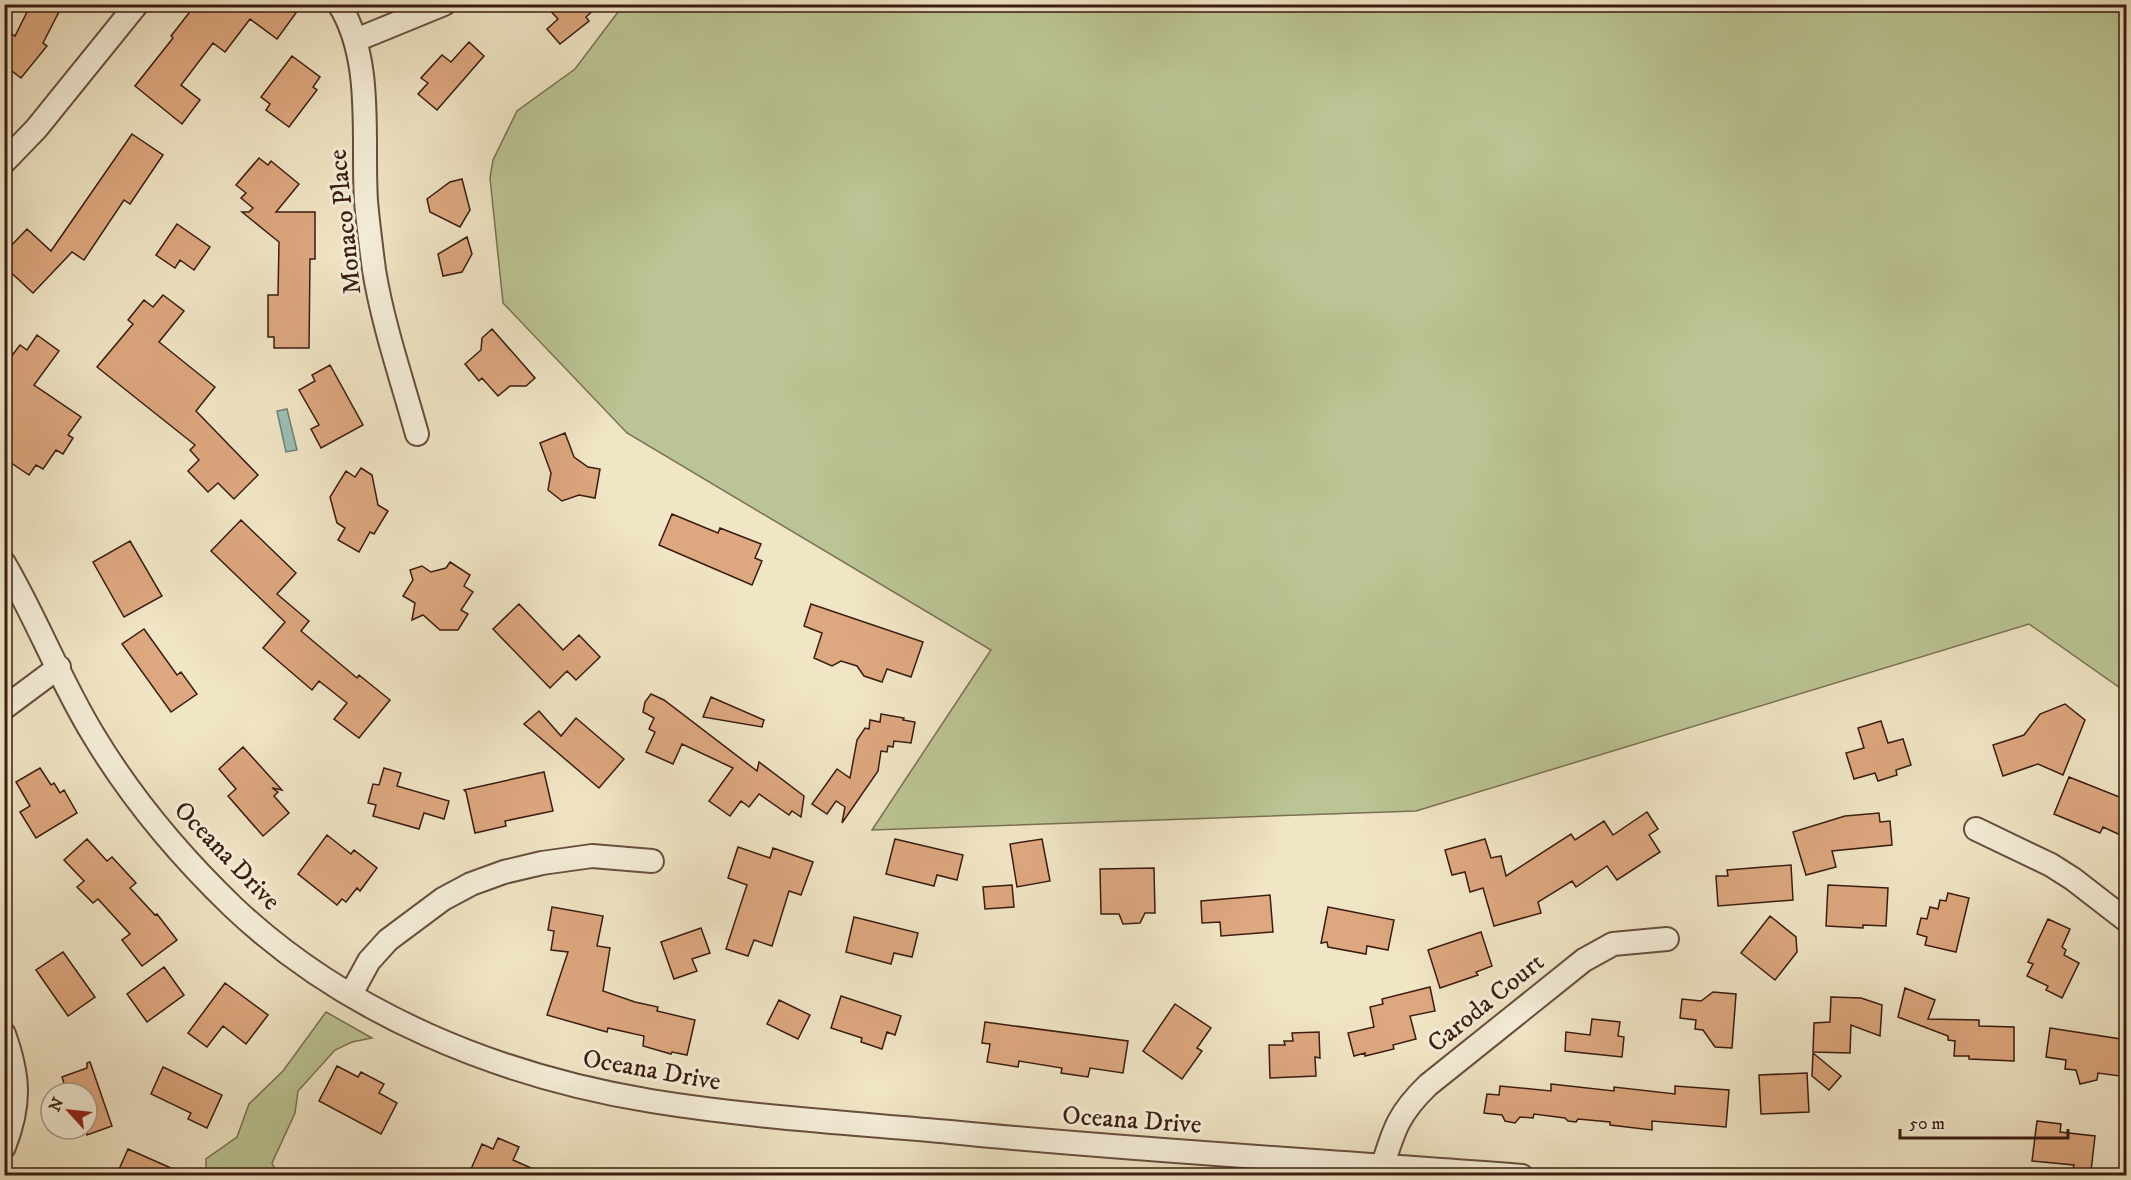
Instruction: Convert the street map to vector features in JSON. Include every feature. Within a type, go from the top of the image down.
[{"type":"street","points":[[4,162],[36,129],[137,4]]},
{"type":"street","name":"Monaco Place","points":[[339,4],[356,40],[363,84],[366,202],[374,270],[381,304],[417,434]]},
{"type":"street","points":[[356,40],[444,4]]},
{"type":"street","name":"Oceana Drive","points":[[4,564],[94,737],[130,790],[171,842],[235,909],[269,938],[314,971],[351,994],[414,1027],[489,1060],[573,1084],[649,1100],[736,1112],[1051,1142],[1522,1176]]},
{"type":"street","points":[[4,708],[59,667]]},
{"type":"street","points":[[1976,829],[2051,865],[2127,920]]},
{"type":"street","points":[[351,994],[369,961],[388,940],[443,900],[471,884],[504,872],[542,863],[592,856],[652,861]]},
{"type":"street","name":"Caroda Court","points":[[1383,1165],[1392,1134],[1401,1115],[1413,1100],[1428,1085],[1584,960],[1613,944],[1667,939]]},
{"type":"street","points":[[4,1034],[17,1078],[16,1107],[4,1147]]},
{"type":"green space","points":[[624,4],[2126,5],[2126,692],[2029,624],[1416,811],[872,830],[991,650],[627,433],[503,303],[490,178],[493,160],[517,111],[575,69]]},
{"type":"green space","points":[[326,1012],[372,1038],[352,1042],[335,1050],[298,1091],[295,1113],[272,1163],[278,1175],[206,1175],[206,1159],[237,1137],[249,1104],[283,1071]]},
{"type":"water","points":[[287,409],[297,450],[286,452],[277,411]]},
{"type":"building","points":[[31,4],[63,4],[43,43],[47,46],[21,78],[4,65],[4,28],[15,36]]},
{"type":"building","points":[[196,4],[284,4],[296,13],[277,39],[250,19],[225,52],[213,43],[181,85],[200,100],[182,124],[135,86],[173,38],[171,36]]},
{"type":"building","points":[[544,4],[600,4],[586,17],[589,21],[560,44],[547,29],[558,19]]},
{"type":"building","points":[[469,42],[484,56],[437,110],[418,94],[428,83],[421,78],[442,55],[451,62]]},
{"type":"building","points":[[292,56],[320,77],[313,87],[317,90],[289,127],[266,110],[270,104],[261,97]]},
{"type":"building","points":[[132,134],[163,155],[130,204],[124,200],[84,260],[72,252],[33,293],[4,266],[4,253],[27,229],[51,251]]},
{"type":"building","points":[[259,158],[268,165],[271,161],[299,184],[276,212],[315,212],[315,259],[310,259],[309,348],[274,348],[274,337],[268,337],[268,295],[278,295],[279,242],[242,212],[249,212],[253,208],[241,198],[246,193],[236,185]]},
{"type":"building","points":[[462,179],[470,210],[460,227],[430,212],[427,199],[450,182]]},
{"type":"building","points":[[177,224],[210,247],[194,270],[180,260],[175,268],[156,255]]},
{"type":"building","points":[[467,237],[472,254],[462,272],[443,276],[438,254]]},
{"type":"building","points":[[163,295],[184,311],[159,342],[215,387],[196,411],[258,475],[234,499],[218,483],[208,492],[188,471],[199,460],[190,450],[195,445],[97,367],[133,324],[128,320],[144,300],[153,307]]},
{"type":"building","points":[[492,329],[535,378],[526,386],[510,386],[498,396],[482,378],[479,381],[465,364],[481,350],[482,338]]},
{"type":"building","points":[[37,335],[59,351],[34,385],[81,417],[68,435],[73,438],[63,454],[56,450],[43,469],[36,465],[29,475],[4,458],[4,366],[20,345],[27,350]]},
{"type":"building","points":[[330,365],[363,425],[321,448],[311,429],[319,425],[299,390],[315,381],[312,375]]},
{"type":"building","points":[[565,433],[574,457],[588,467],[600,469],[595,498],[579,495],[562,501],[548,490],[551,473],[540,443]]},
{"type":"building","points":[[361,468],[372,475],[378,505],[388,511],[374,534],[370,532],[359,552],[338,540],[345,528],[337,523],[330,497],[346,471],[355,477]]},
{"type":"building","points":[[672,514],[718,533],[720,528],[761,544],[755,558],[762,561],[752,585],[659,545]]},
{"type":"building","points":[[241,520],[296,573],[277,594],[309,621],[301,631],[357,678],[359,675],[390,700],[359,738],[334,719],[347,703],[319,681],[312,690],[263,648],[285,622],[211,551]]},
{"type":"building","points":[[130,541],[162,596],[124,617],[93,562]]},
{"type":"building","points":[[450,562],[470,575],[464,586],[473,592],[461,610],[468,614],[458,630],[440,630],[423,615],[412,620],[415,603],[403,596],[413,580],[410,570],[422,566],[431,572],[446,568]]},
{"type":"building","points":[[519,604],[563,650],[579,635],[600,657],[576,680],[567,671],[550,688],[493,629]]},
{"type":"building","points":[[811,604],[923,642],[911,677],[887,669],[882,682],[864,676],[857,666],[841,661],[832,666],[814,658],[822,633],[804,626]]},
{"type":"building","points":[[144,629],[177,675],[181,672],[197,694],[171,712],[122,644]]},
{"type":"building","points":[[651,694],[664,700],[757,771],[759,762],[804,796],[801,817],[792,811],[789,815],[759,794],[749,807],[741,801],[730,816],[709,801],[733,768],[682,744],[673,764],[646,752],[655,732],[649,729],[654,718],[643,712],[645,702]]},
{"type":"building","points":[[711,697],[764,720],[762,727],[703,717]]},
{"type":"building","points":[[2065,704],[2085,720],[2063,775],[2038,764],[2003,776],[1993,745],[2024,735],[2040,714]]},
{"type":"building","points":[[539,711],[561,736],[576,718],[624,759],[599,788],[524,724]]},
{"type":"building","points":[[881,714],[915,722],[911,743],[894,741],[893,747],[888,746],[887,752],[881,751],[878,771],[842,823],[845,807],[836,801],[827,814],[812,804],[837,769],[850,778],[857,740],[865,728],[869,729],[870,720],[880,722]]},
{"type":"building","points":[[1881,721],[1888,743],[1903,739],[1911,765],[1896,770],[1897,775],[1878,781],[1875,773],[1854,779],[1846,753],[1864,748],[1858,728]]},
{"type":"building","points":[[243,747],[282,790],[272,788],[278,792],[274,796],[289,813],[263,836],[228,796],[236,789],[219,769]]},
{"type":"building","points":[[40,768],[51,785],[54,783],[60,793],[64,790],[77,813],[36,838],[20,812],[30,806],[16,782]]},
{"type":"building","points":[[384,768],[401,773],[397,786],[449,801],[444,819],[424,813],[419,829],[373,816],[376,805],[368,803],[373,784],[379,785]]},
{"type":"building","points":[[544,772],[553,811],[505,821],[506,826],[475,833],[464,790]]},
{"type":"building","points":[[2069,777],[2127,800],[2127,838],[2103,827],[2100,833],[2054,814]]},
{"type":"building","points":[[1647,812],[1658,829],[1649,835],[1660,852],[1617,880],[1607,866],[1576,887],[1572,881],[1538,902],[1541,913],[1494,926],[1483,888],[1470,892],[1465,872],[1452,875],[1445,850],[1485,839],[1491,858],[1501,856],[1506,876],[1571,834],[1575,840],[1604,821],[1613,835]]},
{"type":"building","points":[[1879,813],[1880,822],[1890,821],[1892,845],[1832,851],[1836,867],[1806,875],[1793,832],[1845,816]]},
{"type":"building","points":[[327,835],[351,854],[354,850],[377,868],[360,891],[357,888],[346,902],[342,899],[337,905],[298,874]]},
{"type":"building","points":[[87,839],[107,861],[112,857],[136,883],[130,888],[155,915],[157,914],[177,940],[142,966],[122,940],[130,934],[98,899],[93,903],[77,887],[84,881],[64,860]]},
{"type":"building","points":[[895,839],[963,855],[957,880],[937,875],[934,886],[886,874]]},
{"type":"building","points":[[1042,839],[1050,881],[1017,887],[1010,844]]},
{"type":"building","points":[[738,847],[770,858],[773,848],[813,862],[801,895],[789,891],[772,946],[754,940],[748,956],[726,949],[747,885],[728,878]]},
{"type":"building","points":[[1791,865],[1793,900],[1718,906],[1716,876],[1728,876],[1727,870]]},
{"type":"building","points":[[1154,868],[1155,913],[1145,913],[1140,923],[1123,924],[1119,914],[1101,914],[1100,869]]},
{"type":"building","points":[[1012,885],[1014,907],[985,909],[983,887]]},
{"type":"building","points":[[1828,885],[1888,888],[1886,926],[1863,925],[1863,928],[1826,926]]},
{"type":"building","points":[[1948,893],[1969,898],[1956,952],[1925,945],[1927,937],[1917,934],[1921,918],[1927,919],[1930,907],[1938,909],[1940,900],[1946,901]]},
{"type":"building","points":[[1270,895],[1273,932],[1221,936],[1220,922],[1202,923],[1201,901]]},
{"type":"building","points":[[552,907],[603,916],[597,946],[610,948],[603,991],[658,1007],[657,1011],[695,1020],[687,1055],[672,1052],[671,1054],[643,1046],[644,1036],[608,1028],[607,1032],[547,1015],[568,952],[551,950],[554,931],[548,930]]},
{"type":"building","points":[[1328,907],[1394,920],[1388,950],[1367,946],[1366,954],[1328,947],[1327,942],[1321,943]]},
{"type":"building","points":[[1770,916],[1796,937],[1797,952],[1775,980],[1741,953]]},
{"type":"building","points":[[854,917],[918,933],[912,957],[894,953],[891,964],[846,952]]},
{"type":"building","points":[[2048,919],[2070,929],[2062,947],[2066,950],[2064,955],[2079,963],[2062,998],[2046,990],[2048,986],[2027,976],[2033,964],[2028,962]]},
{"type":"building","points":[[701,928],[710,953],[692,959],[697,971],[674,979],[661,942]]},
{"type":"building","points":[[1481,932],[1492,966],[1476,972],[1478,975],[1440,988],[1428,950]]},
{"type":"building","points":[[63,952],[95,997],[68,1016],[36,970]]},
{"type":"building","points":[[164,967],[184,995],[147,1022],[127,994]]},
{"type":"building","points":[[225,983],[268,1015],[246,1044],[223,1026],[207,1047],[188,1033]]},
{"type":"building","points":[[1430,987],[1435,1011],[1410,1016],[1416,1039],[1393,1045],[1394,1049],[1365,1056],[1365,1053],[1354,1056],[1348,1033],[1374,1027],[1370,1007],[1383,1004],[1382,999]]},
{"type":"building","points":[[1905,988],[1935,1000],[1928,1019],[1979,1020],[1979,1026],[2014,1027],[2014,1061],[1954,1056],[1955,1041],[1948,1040],[1948,1036],[1898,1017]]},
{"type":"building","points":[[1713,992],[1736,994],[1732,1048],[1715,1047],[1703,1030],[1695,1029],[1696,1020],[1680,1018],[1682,999],[1701,1001]]},
{"type":"building","points":[[841,996],[901,1016],[895,1035],[887,1032],[882,1049],[861,1042],[862,1038],[831,1028]]},
{"type":"building","points":[[1831,997],[1861,998],[1882,1005],[1880,1036],[1851,1025],[1850,1053],[1813,1052],[1814,1023],[1830,1022]]},
{"type":"building","points":[[779,1000],[810,1015],[798,1039],[767,1024]]},
{"type":"building","points":[[1175,1004],[1211,1028],[1197,1048],[1202,1051],[1182,1079],[1143,1051]]},
{"type":"building","points":[[1592,1019],[1620,1022],[1618,1036],[1624,1037],[1622,1057],[1565,1051],[1566,1032],[1590,1035]]},
{"type":"building","points":[[985,1022],[1128,1041],[1123,1073],[1090,1068],[1088,1077],[1061,1073],[1062,1068],[1019,1061],[1018,1067],[987,1062],[990,1044],[982,1043]]},
{"type":"building","points":[[2050,1028],[2127,1040],[2127,1077],[2098,1073],[2097,1080],[2080,1084],[2076,1070],[2065,1069],[2066,1060],[2046,1057]]},
{"type":"building","points":[[1319,1032],[1320,1058],[1315,1057],[1316,1076],[1270,1078],[1269,1045],[1285,1045],[1284,1041],[1293,1041],[1292,1033]]},
{"type":"building","points":[[1813,1053],[1841,1076],[1829,1090],[1812,1076]]},
{"type":"building","points":[[90,1062],[97,1081],[63,1081],[62,1077],[87,1068],[87,1063]]},
{"type":"building","points":[[337,1066],[358,1077],[361,1072],[384,1084],[379,1093],[397,1103],[381,1134],[319,1101]]},
{"type":"building","points":[[163,1067],[222,1095],[207,1128],[188,1119],[191,1113],[151,1094]]},
{"type":"building","points":[[1807,1073],[1809,1112],[1761,1114],[1759,1075]]},
{"type":"building","points":[[1551,1084],[1614,1091],[1614,1087],[1675,1094],[1675,1086],[1729,1090],[1726,1127],[1652,1121],[1652,1130],[1610,1125],[1610,1122],[1578,1119],[1576,1122],[1568,1121],[1565,1118],[1534,1114],[1533,1118],[1520,1117],[1515,1123],[1505,1121],[1502,1115],[1484,1113],[1487,1094],[1499,1095],[1500,1086],[1551,1091]]},
{"type":"building","points":[[99,1088],[112,1126],[99,1131]]},
{"type":"building","points":[[2037,1121],[2061,1124],[2060,1132],[2095,1136],[2091,1171],[2073,1169],[2074,1165],[2032,1161]]},
{"type":"building","points":[[498,1138],[519,1147],[513,1160],[549,1176],[468,1176],[482,1144],[493,1149]]},
{"type":"building","points":[[128,1149],[189,1176],[116,1176]]}]
